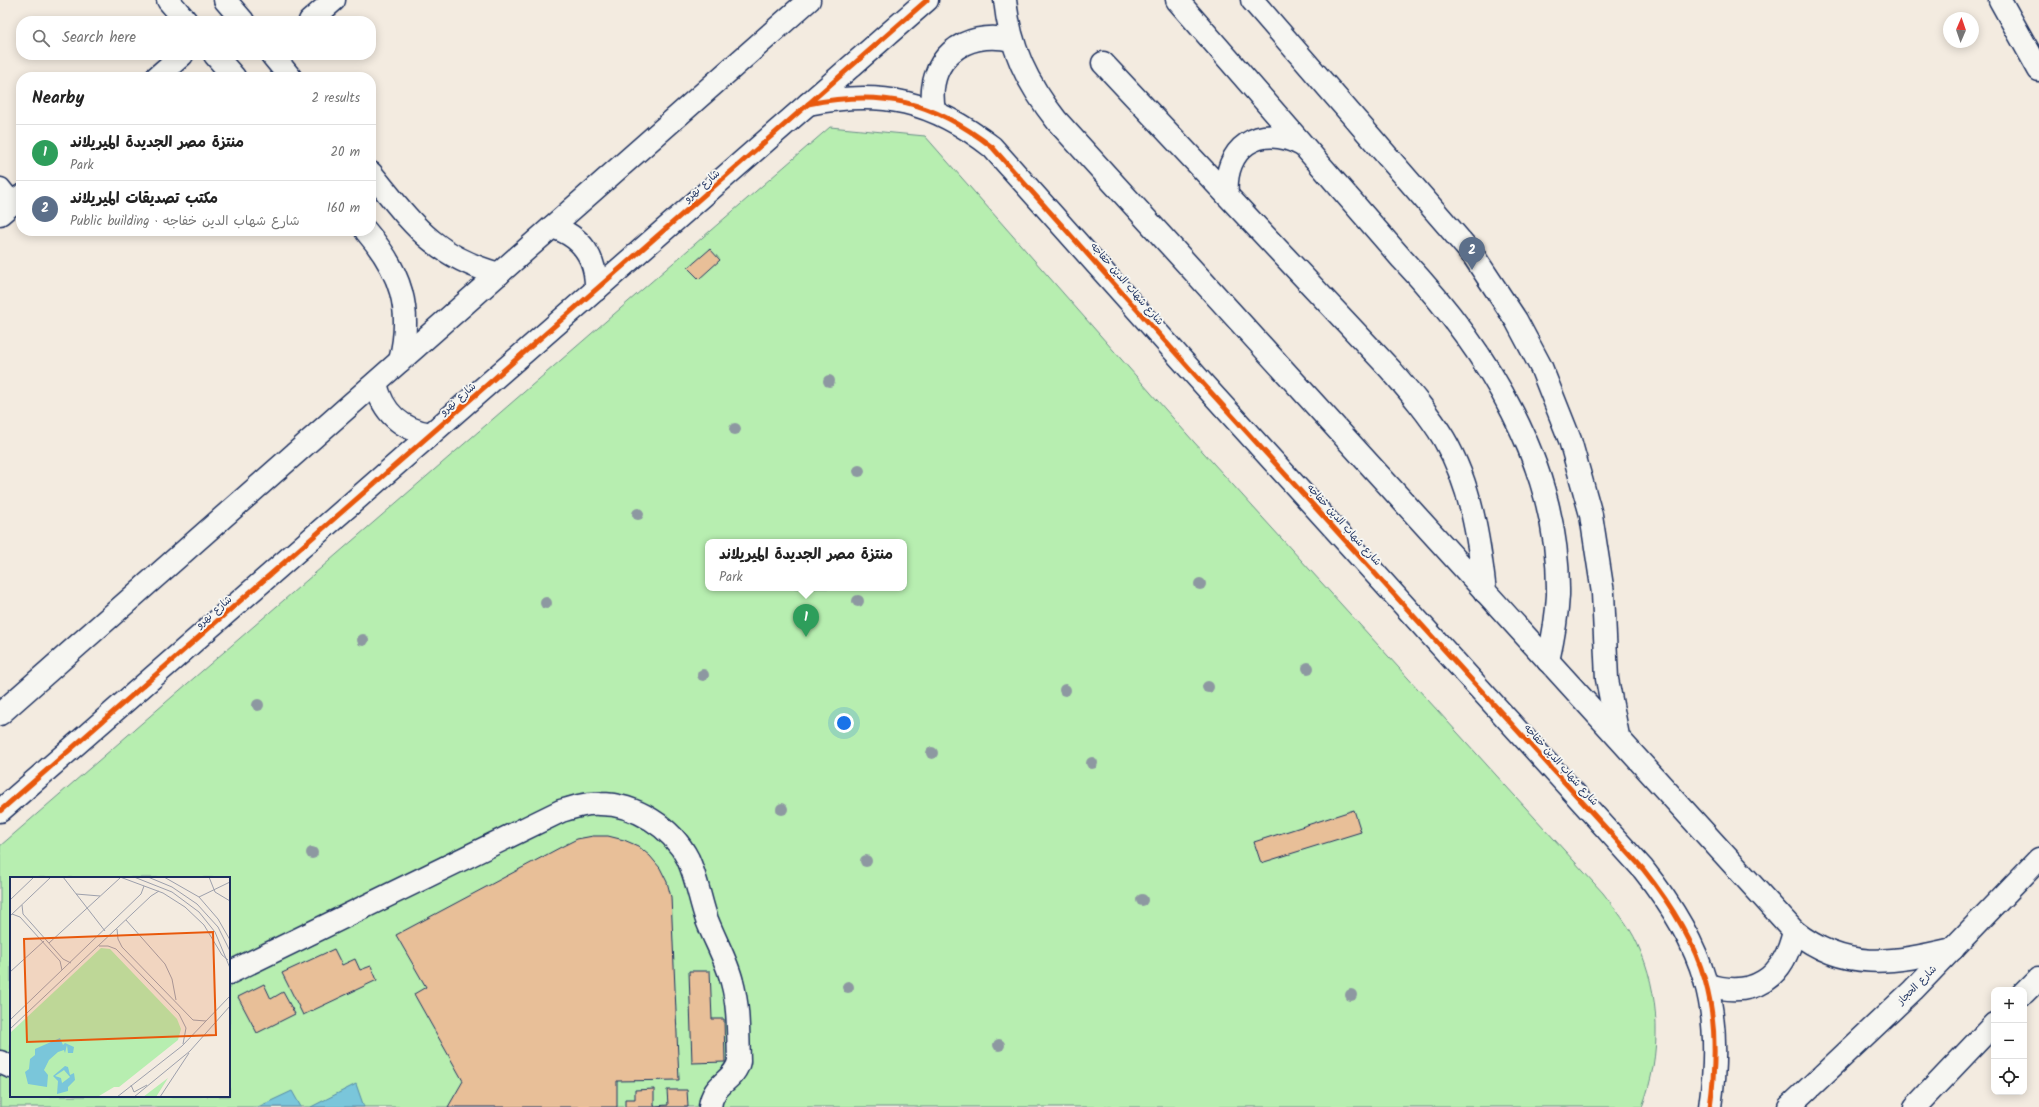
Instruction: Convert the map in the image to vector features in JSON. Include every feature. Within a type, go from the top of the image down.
[{"type":"street","points":[[168,0],[182,16]]},
{"type":"street","points":[[316,16],[334,0]]},
{"type":"street","points":[[0,714],[809,0]]},
{"type":"street","name":"شارع نهرو","points":[[0,810],[927,0]]},
{"type":"street","points":[[1005,0],[1012,40],[1030,83],[1057,121],[1794,931],[1806,941],[1824,951],[1846,958],[1873,962],[1896,961],[1953,949]]},
{"type":"street","points":[[1177,0],[1402,259],[1432,291],[1459,325],[1491,373],[1517,422],[1544,492],[1553,530],[1557,563],[1558,596],[1555,629],[1548,661]]},
{"type":"street","points":[[1252,0],[1473,255],[1516,320],[1541,367],[1570,440],[1591,516],[1603,593],[1607,679],[1618,738]]},
{"type":"street","points":[[2000,0],[2039,70]]},
{"type":"street","points":[[934,112],[932,99],[933,84],[938,70],[946,58],[957,48],[970,41],[984,37],[998,37],[1012,40]]},
{"type":"street","points":[[163,72],[176,60]]},
{"type":"street","points":[[219,60],[230,72]]},
{"type":"street","points":[[276,60],[286,72]]},
{"type":"street","points":[[1103,63],[1390,369],[1427,413],[1441,434],[1459,469],[1470,501],[1477,533],[1485,592]]},
{"type":"street","name":"شارع شهاب الدين خفاجه","points":[[808,104],[857,97],[882,98],[906,102],[934,112],[973,132],[992,147],[1010,165],[1206,387],[1644,869],[1677,914],[1693,946],[1706,984],[1713,1021],[1715,1050],[1714,1079],[1710,1107]]},
{"type":"street","points":[[1226,195],[1227,172],[1231,161],[1249,142],[1263,137],[1277,136],[1290,139],[1303,145]]},
{"type":"street","points":[[376,179],[411,221],[436,245],[466,263],[498,274]]},
{"type":"street","points":[[552,227],[572,236],[587,250],[595,269],[596,290]]},
{"type":"street","points":[[370,236],[388,258],[403,295],[406,335],[400,361]]},
{"type":"street","points":[[376,383],[382,402],[394,418],[411,430],[431,434]]},
{"type":"street","points":[[230,973],[561,811],[580,805],[617,805],[633,810],[650,818],[664,829],[687,858],[695,875],[706,918],[732,983],[739,1061],[734,1072],[717,1087],[712,1095],[710,1107]]},
{"type":"street","name":"شارع الحجاز","points":[[1789,1107],[1953,949],[2039,859]]},
{"type":"street","points":[[1706,984],[1734,990],[1749,988],[1762,982],[1775,973],[1785,960],[1794,931]]},
{"type":"street","points":[[2027,990],[2039,978]]},
{"type":"street","points":[[1915,1107],[1991,1027]]},
{"type":"street","points":[[0,1062],[10,1067]]},
{"type":"green space","points":[[830,127],[925,136],[1194,442],[1603,893],[1622,917],[1637,943],[1651,983],[1656,1025],[1656,1046],[1653,1067],[1649,1087],[1642,1107],[0,1107],[0,846]]},
{"type":"water","points":[[356,1084],[364,1107],[311,1107]]},
{"type":"water","points":[[292,1091],[301,1107],[258,1107]]},
{"type":"building","points":[[710,249],[720,260],[699,279],[688,268]]},
{"type":"building","points":[[1354,810],[1361,832],[1261,863],[1254,842]]},
{"type":"building","points":[[593,836],[608,836],[624,840],[638,846],[650,856],[660,868],[667,882],[671,897],[679,1080],[617,1081],[617,1107],[448,1107],[463,1081],[414,994],[426,987],[396,935],[563,846],[577,839]]},
{"type":"building","points":[[334,949],[342,965],[355,959],[360,970],[371,966],[377,980],[303,1015],[282,973]]},
{"type":"building","points":[[689,971],[710,971],[712,1019],[724,1019],[725,1062],[692,1063]]},
{"type":"building","points":[[264,984],[271,999],[283,992],[295,1014],[257,1033],[238,997]]},
{"type":"building","points":[[654,1089],[654,1106],[668,1105],[667,1090],[687,1090],[688,1107],[625,1107],[625,1099],[635,1099],[635,1090]]},
{"type":"cycle path","points":[[0,811],[927,0]]},
{"type":"cycle path","points":[[808,104],[860,98],[883,99],[906,103],[927,109],[949,119],[970,131],[992,147],[1206,387],[1643,869],[1682,925],[1695,952],[1705,980],[1711,1009],[1714,1039],[1714,1072],[1710,1107]]},
{"type":"place","name":"مكتب تصديقات الميريلاند","points":[[1472,270]]},
{"type":"place","name":"منتزة مصر الجديدة الميريلاند","points":[[806,637]]}]
